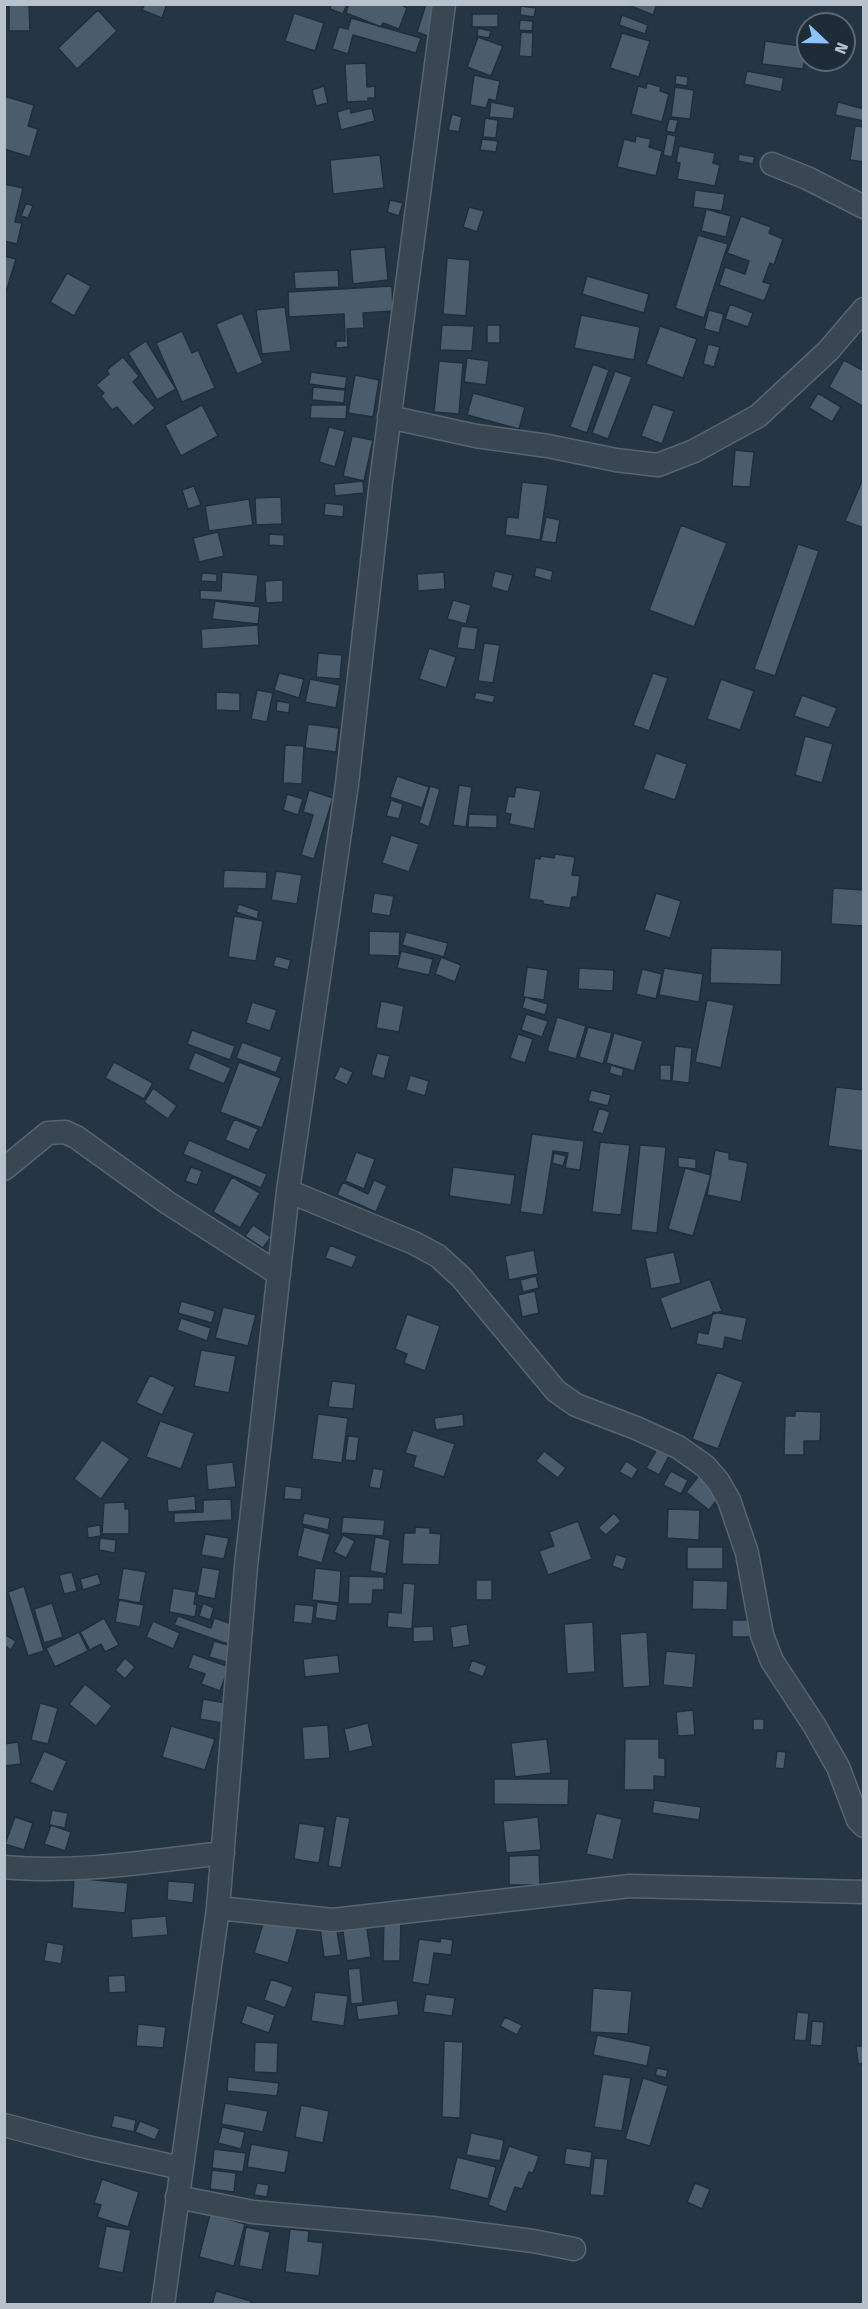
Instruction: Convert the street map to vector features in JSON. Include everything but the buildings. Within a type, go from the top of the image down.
[{"type":"street","points":[[163,2304],[218,1908],[246,1566],[288,1191],[347,784],[389,417],[444,4]]},
{"type":"street","points":[[772,164],[807,178],[864,207]]},
{"type":"street","points":[[389,417],[476,436],[658,465],[694,451],[758,416],[828,351],[864,309]]},
{"type":"street","points":[[4,1169],[48,1133],[65,1132],[76,1137],[168,1203],[279,1274]]},
{"type":"street","points":[[288,1191],[414,1243],[438,1256],[461,1277],[556,1391],[576,1405],[678,1447],[705,1466],[718,1481],[729,1500],[747,1553],[762,1635],[772,1661],[814,1725],[838,1767],[858,1820],[864,1826]]},
{"type":"street","points":[[4,1867],[31,1869],[116,1865],[223,1852]]},
{"type":"street","points":[[218,1908],[333,1920],[630,1886],[864,1892]]},
{"type":"street","points":[[4,2125],[87,2147],[182,2168]]},
{"type":"street","points":[[177,2196],[253,2212],[432,2228],[533,2241],[574,2249]]}]
